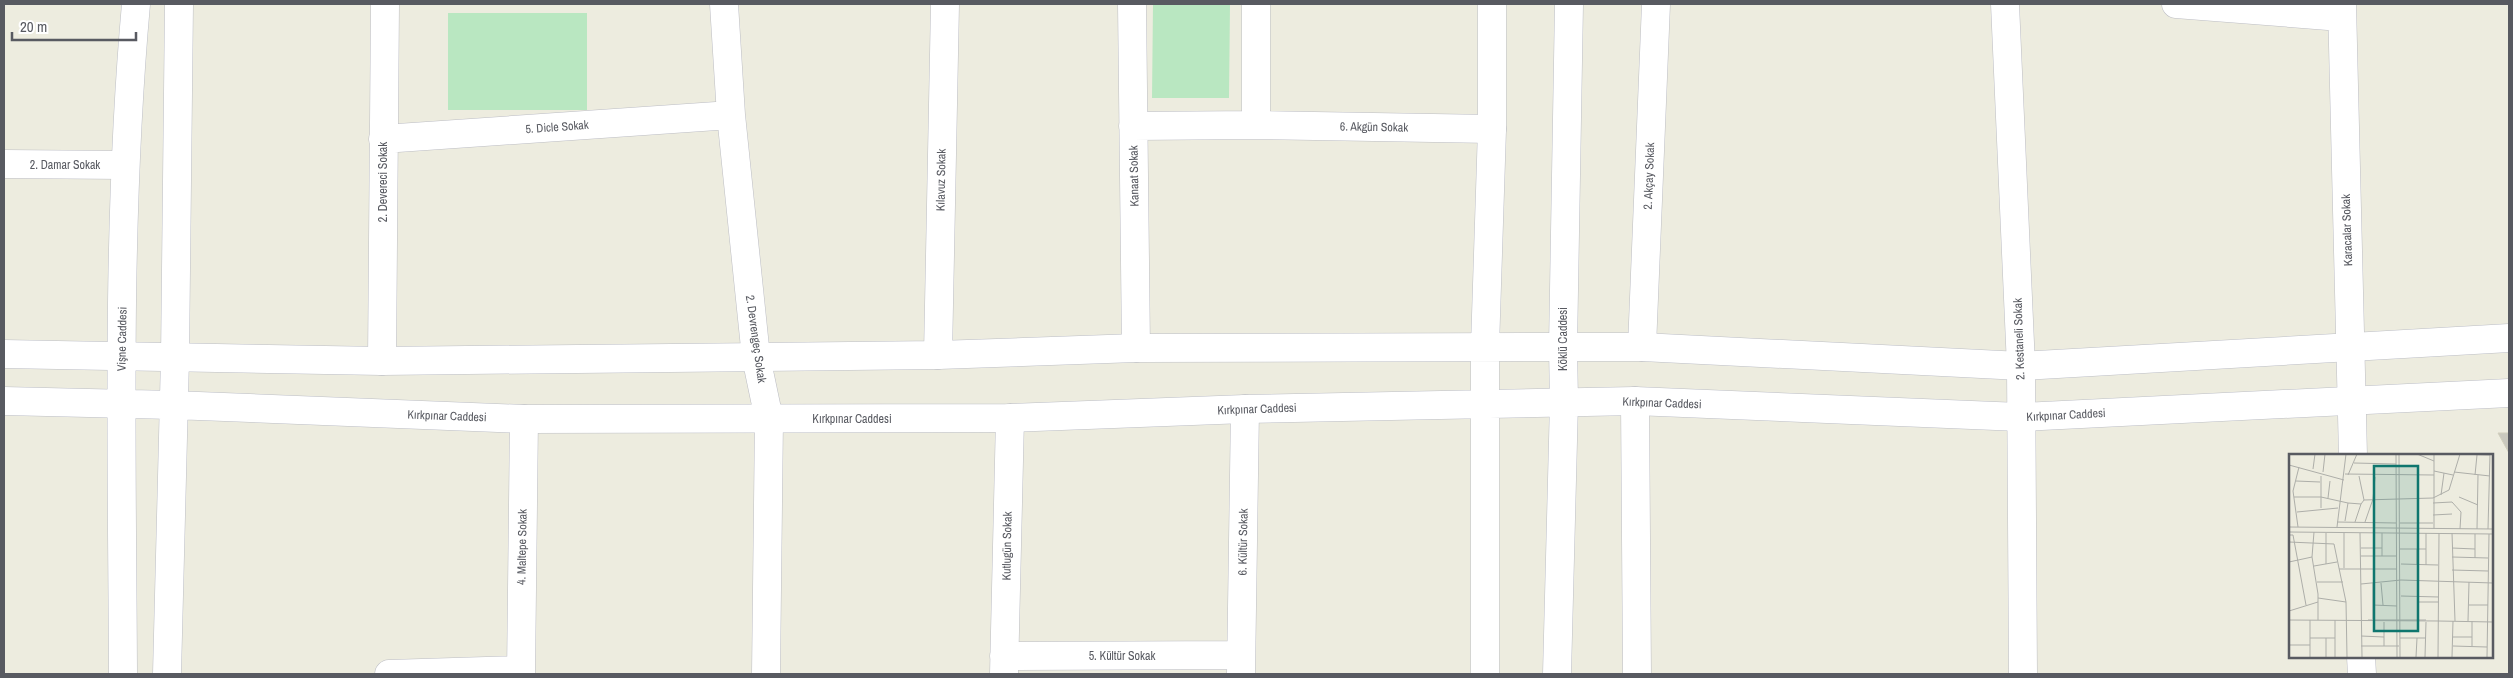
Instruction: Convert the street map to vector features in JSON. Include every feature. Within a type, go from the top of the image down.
[{"type":"main road","name":"Vişne Caddesi","points":[[123,674],[121,404],[125,165],[136,4]]},
{"type":"main road","points":[[167,674],[175,358],[179,4]]},
{"type":"main road","name":"2. Devereci Sokak","points":[[382,361],[385,4]]},
{"type":"main road","name":"2. Devrengeç Sokak","points":[[724,4],[731,115],[756,357],[769,419],[766,674]]},
{"type":"main road","name":"Kılavuz Sokak","points":[[938,355],[944,4]]},
{"type":"main road","name":"Kanaat Sokak","points":[[1132,4],[1136,348]]},
{"type":"main road","points":[[1256,4],[1256,125]]},
{"type":"main road","points":[[1485,674],[1485,347],[1492,129],[1492,4]]},
{"type":"main road","name":"Köklü Caddesi","points":[[1557,674],[1564,402],[1563,347],[1569,4]]},
{"type":"main road","name":"2. Akçay Sokak","points":[[1642,347],[1656,4]]},
{"type":"main road","name":"2. Kestaneli Sokak","points":[[2005,4],[2021,366],[2023,674]]},
{"type":"main road","points":[[2176,4],[2341,10]]},
{"type":"main road","name":"Karacalar Sokak","points":[[2341,10],[2353,454]]},
{"type":"main road","name":"5. Dicle Sokak","points":[[383,140],[731,115]]},
{"type":"main road","name":"6. Akgün Sokak","points":[[1133,126],[1256,125],[1492,129]]},
{"type":"main road","name":"2. Damar Sokak","points":[[4,164],[125,165]]},
{"type":"main road","points":[[4,354],[382,361],[938,355],[1136,348],[1642,347],[2021,366],[2509,338]]},
{"type":"main road","name":"Kırkpınar Caddesi","points":[[4,401],[173,405],[524,419],[1010,418],[1245,409],[1635,401],[2020,417],[2509,393]]},
{"type":"main road","points":[[1635,401],[1637,674]]},
{"type":"main road","name":"6. Kültür Sokak","points":[[1241,665],[1245,409]]},
{"type":"main road","name":"Kutlugün Sokak","points":[[1004,665],[1010,418]]},
{"type":"main road","name":"4. Maltepe Sokak","points":[[521,672],[524,419]]},
{"type":"main road","points":[[2361,658],[2362,674]]},
{"type":"main road","name":"5. Kültür Sokak","points":[[1004,665],[1241,665]]},
{"type":"main road","points":[[389,674],[521,672]]},
{"type":"green space","points":[[1153,4],[1230,4],[1229,98],[1152,98]]},
{"type":"green space","points":[[448,13],[587,13],[587,110],[448,110]]},
{"type":"building","points":[[2498,433],[2509,433],[2509,453]]}]
